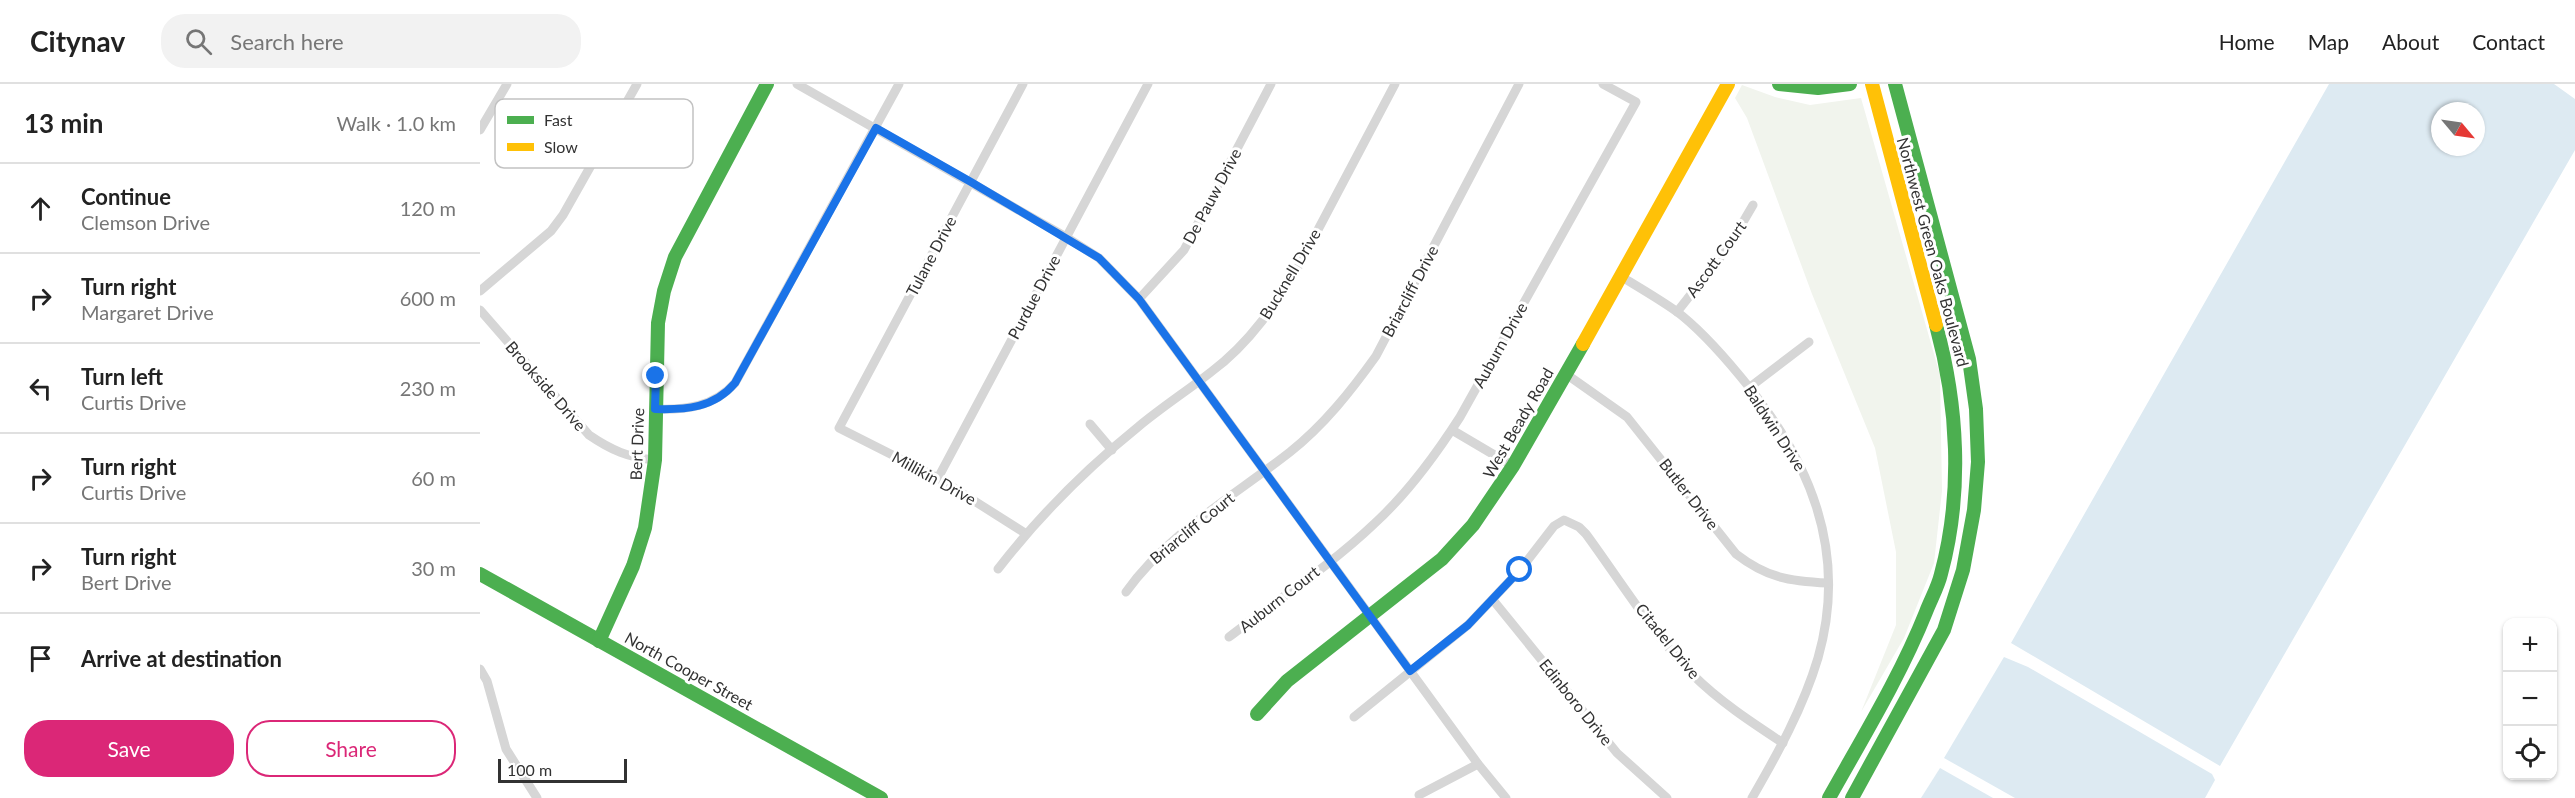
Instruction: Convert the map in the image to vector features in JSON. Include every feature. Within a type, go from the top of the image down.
[{"type":"main road","name":"Bert Drive","points":[[599,641],[633,566],[645,528],[655,460],[658,323],[664,291],[675,257],[767,84]]},
{"type":"main road","name":"West Beady Road","points":[[1257,714],[1287,681],[1442,559],[1473,525],[1513,466],[1622,277],[1728,84]]},
{"type":"main road","points":[[1779,84],[1818,88],[1850,84]]},
{"type":"main road","name":"Northwest Green Oaks Boulevard","points":[[1829,798],[1911,650],[1941,574],[1953,504],[1955,439],[1948,369],[1872,84]]},
{"type":"main road","name":"Northwest Green Oaks Boulevard","points":[[1852,798],[1944,630],[1963,570],[1974,510],[1978,462],[1976,409],[1969,359],[1895,84]]},
{"type":"main road","name":"North Cooper Street","points":[[480,574],[882,798]]},
{"type":"street","points":[[498,99],[507,84]]},
{"type":"street","points":[[629,99],[637,84]]},
{"type":"street","points":[[797,84],[971,182],[1099,258],[1139,299],[1478,764],[1506,798]]},
{"type":"street","points":[[655,409],[687,409],[702,406],[728,392],[735,383],[899,84]]},
{"type":"street","name":"Tulane Drive","points":[[839,428],[1023,84]]},
{"type":"street","name":"Purdue Drive","points":[[938,478],[1148,84]]},
{"type":"street","name":"De Pauw Drive","points":[[1139,299],[1184,250],[1271,84]]},
{"type":"street","name":"Bucknell Drive","points":[[998,569],[1025,533],[1052,504],[1138,427],[1212,372],[1253,333],[1285,289],[1395,84]]},
{"type":"street","name":"Briarcliff Drive","points":[[1264,471],[1321,424],[1348,395],[1376,356],[1519,84]]},
{"type":"street","name":"Auburn Drive","points":[[1329,560],[1373,525],[1410,487],[1452,430],[1636,102],[1603,84]]},
{"type":"street","points":[[480,130],[495,104]]},
{"type":"street","points":[[480,291],[551,231],[563,215],[590,168]]},
{"type":"street","name":"Ascott Court","points":[[1677,312],[1729,246],[1754,205]]},
{"type":"street","name":"Baldwin Drive","points":[[1622,277],[1677,312],[1726,358],[1750,387],[1803,467],[1823,530],[1828,583],[1818,657],[1783,743],[1752,798]]},
{"type":"street","name":"Brookside Drive","points":[[480,310],[589,435],[609,449],[633,458],[655,460]]},
{"type":"street","points":[[1750,387],[1809,342]]},
{"type":"street","name":"Butler Drive","points":[[1566,374],[1627,417],[1736,554],[1748,563],[1781,579],[1828,583]]},
{"type":"street","points":[[1090,424],[1112,450]]},
{"type":"street","name":"Millikin Drive","points":[[839,428],[938,478],[1025,533]]},
{"type":"street","points":[[1452,430],[1513,466]]},
{"type":"street","name":"Briarcliff Court","points":[[1126,592],[1157,555],[1264,471]]},
{"type":"street","name":"Citadel Drive","points":[[1493,600],[1554,526],[1564,520],[1569,522],[1586,534],[1669,647],[1692,674],[1745,718],[1783,743]]},
{"type":"street","name":"Auburn Court","points":[[1229,637],[1329,560]]},
{"type":"street","points":[[1354,717],[1468,625],[1493,600]]},
{"type":"street","name":"Edinboro Drive","points":[[1493,600],[1617,753],[1667,798]]},
{"type":"street","points":[[480,669],[487,681],[507,749],[537,798]]},
{"type":"street","points":[[1419,795],[1478,764]]},
{"type":"shaded area","points":[[2329,84],[2554,84],[2575,99],[2575,150],[2220,766],[2011,643]]},
{"type":"shaded area","points":[[1742,85],[1775,97],[1810,105],[1861,98],[1940,375],[1942,491],[1934,563],[1904,638],[1861,712],[1896,625],[1896,552],[1875,448],[1812,294],[1747,118],[1735,98]]},
{"type":"shaded area","points":[[2004,657],[2028,667],[2212,774],[2215,780],[2205,798],[2015,798],[1944,758]]},
{"type":"shaded area","points":[[1940,768],[1993,798],[1921,798]]},
{"type":"traffic: fast","points":[[599,641],[633,566],[645,528],[655,460],[658,323],[664,291],[675,257],[767,84]]},
{"type":"traffic: fast","points":[[1779,84],[1818,88],[1850,84]]},
{"type":"traffic: fast","points":[[1852,798],[1944,630],[1963,570],[1974,510],[1978,462],[1976,409],[1969,359],[1895,84]]},
{"type":"traffic: fast","points":[[1829,798],[1905,660],[1941,574],[1953,512],[1955,449],[1949,386],[1936,325]]},
{"type":"traffic: fast","points":[[1257,714],[1287,681],[1442,559],[1473,525],[1513,466],[1583,344]]},
{"type":"traffic: fast","points":[[480,574],[881,798]]},
{"type":"traffic: slow","points":[[1583,344],[1728,84]]},
{"type":"traffic: slow","points":[[1872,84],[1936,325]]},
{"type":"route","points":[[656,376],[655,409],[687,409],[702,406],[728,392],[876,128],[1066,237],[1099,258],[1118,277],[1139,299],[1410,671],[1468,625],[1520,570]]}]
